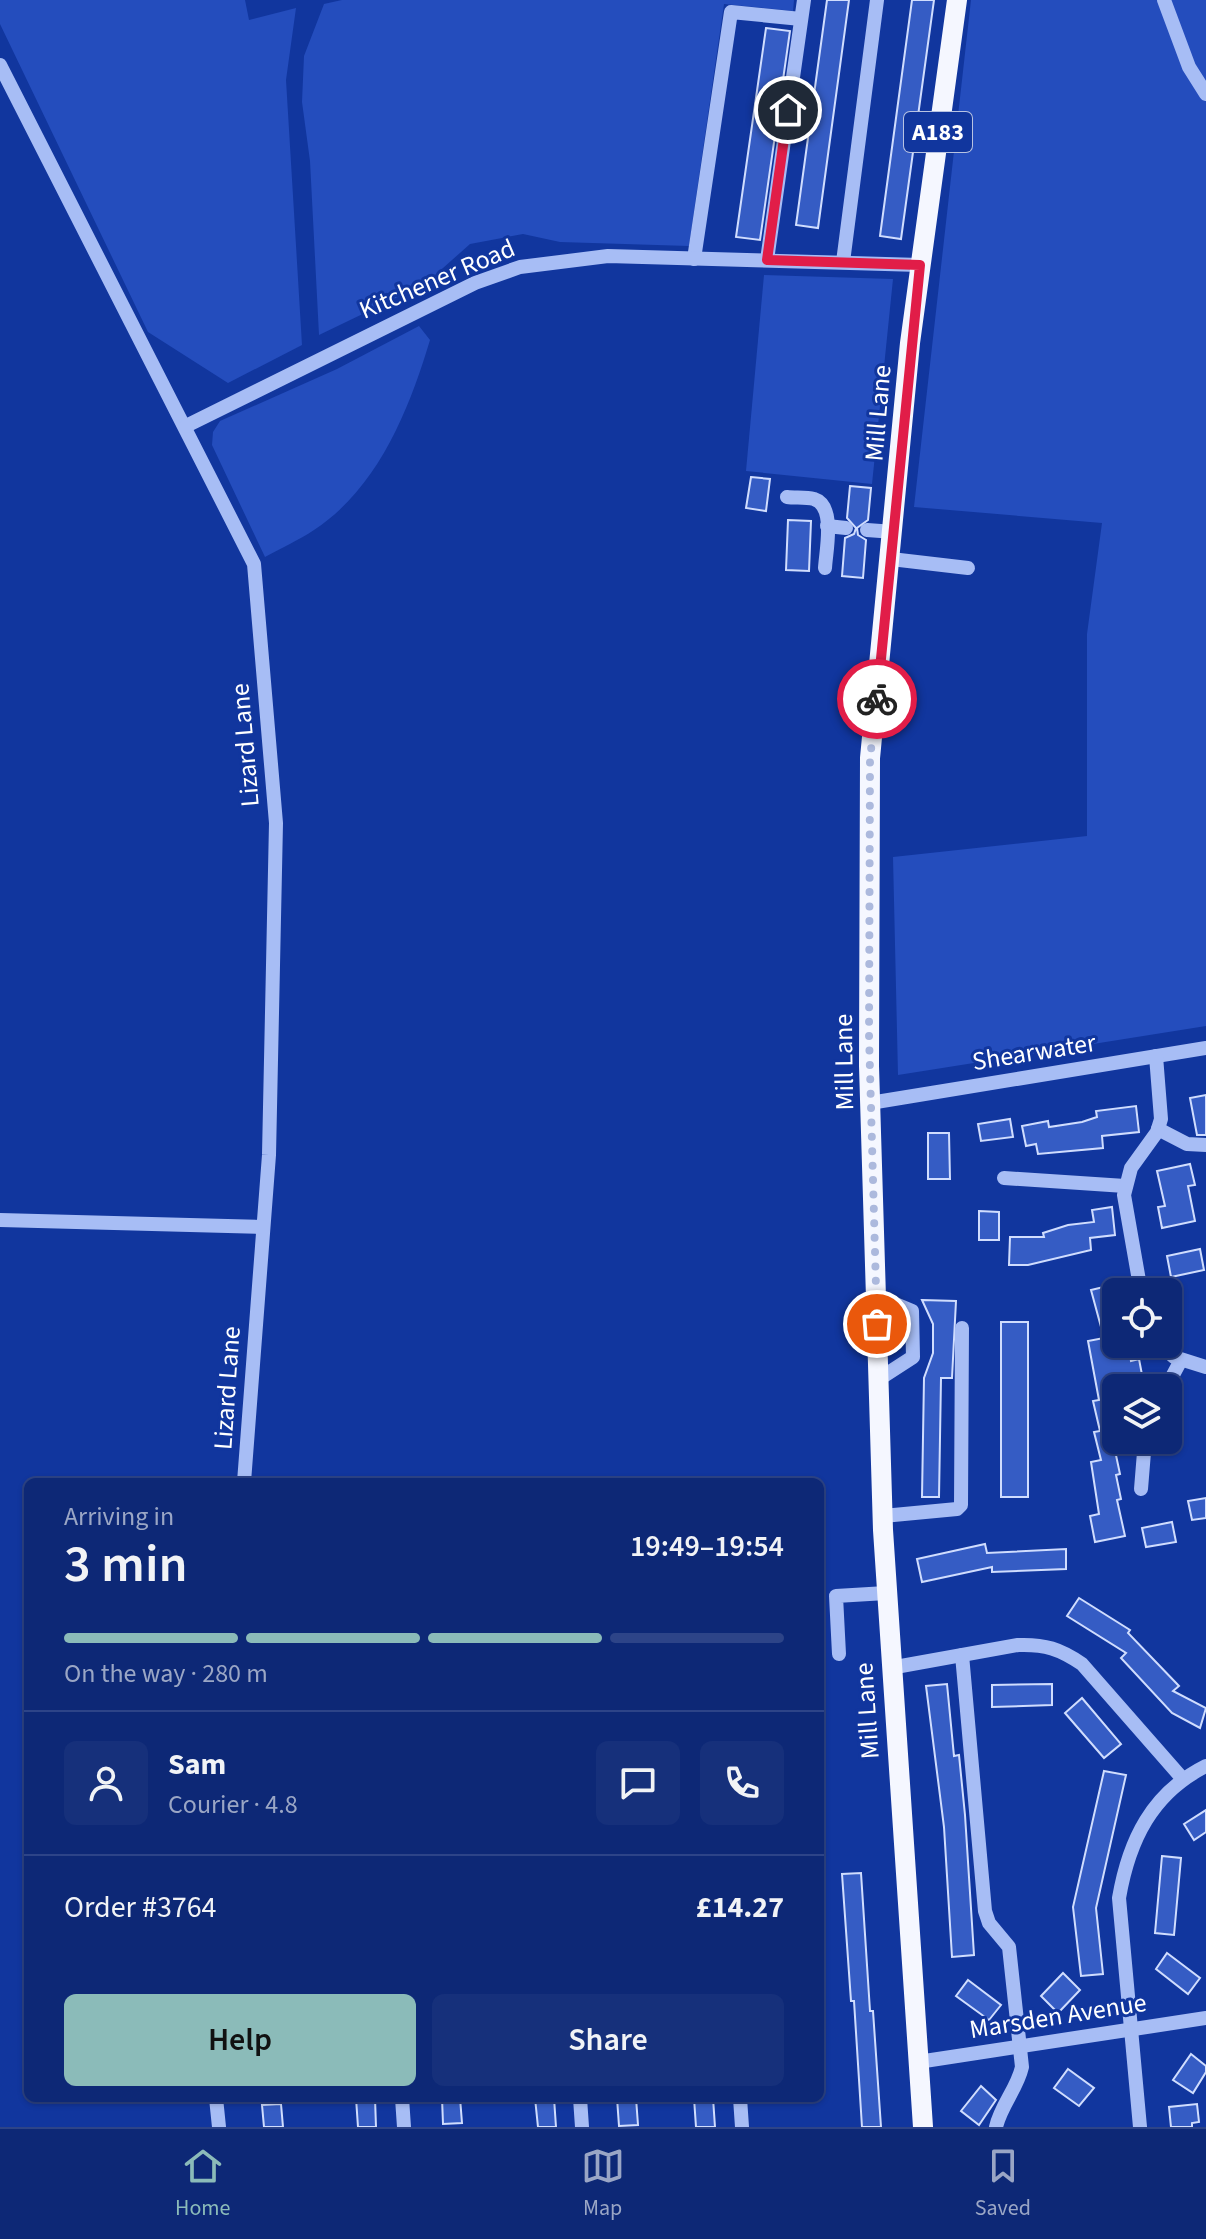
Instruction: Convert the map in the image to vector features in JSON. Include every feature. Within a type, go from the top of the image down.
[{"type":"main road","name":"Mill Lane","points":[[923,2127],[890,1668],[883,1516],[870,1103],[870,758],[920,265],[957,0]]},
{"type":"street","points":[[767,260],[804,0]]},
{"type":"street","points":[[843,262],[877,0]]},
{"type":"street","points":[[1164,0],[1189,67],[1206,94]]},
{"type":"street","points":[[694,259],[731,12],[801,19]]},
{"type":"street","name":"Lizard Lane","points":[[0,65],[254,564],[276,823],[269,1155],[244,1478]]},
{"type":"street","name":"Kitchener Road","points":[[186,426],[475,283],[520,267],[608,256],[920,265]]},
{"type":"street","points":[[787,497],[815,499],[822,504],[827,526],[825,568]]},
{"type":"street","points":[[827,526],[846,528]]},
{"type":"street","points":[[867,530],[894,532]]},
{"type":"street","points":[[891,559],[968,568]]},
{"type":"street","name":"Shearwater","points":[[870,1103],[1206,1048]]},
{"type":"street","points":[[1139,1278],[1125,1186],[1131,1168],[1158,1129],[1162,1107],[1156,1056]]},
{"type":"street","points":[[1158,1129],[1187,1144],[1206,1145]]},
{"type":"street","points":[[1004,1178],[1125,1186]]},
{"type":"street","points":[[0,1220],[263,1227]]},
{"type":"street","points":[[876,1296],[912,1311],[913,1357],[879,1379]]},
{"type":"street","points":[[883,1516],[957,1509],[961,1505],[962,1328]]},
{"type":"street","points":[[1178,1358],[1206,1367]]},
{"type":"street","points":[[1174,1374],[1181,1360]]},
{"type":"street","points":[[1141,1489],[1144,1454]]},
{"type":"street","points":[[839,1654],[836,1596],[886,1593]]},
{"type":"street","points":[[890,1668],[1018,1645],[1040,1645],[1062,1650],[1082,1664],[1182,1778]]},
{"type":"street","points":[[962,1655],[985,1911],[989,1923],[1009,1947],[1022,2067],[1018,2083],[999,2114],[996,2127]]},
{"type":"street","points":[[1140,2127],[1119,1898],[1125,1864],[1137,1833],[1155,1805],[1182,1778],[1206,1766]]},
{"type":"street","name":"Marsden Avenue","points":[[918,2062],[1206,2018]]},
{"type":"street","points":[[216,2102],[219,2127]]},
{"type":"street","points":[[402,2102],[404,2127]]},
{"type":"street","points":[[580,2102],[582,2127]]},
{"type":"street","points":[[740,2102],[742,2127]]},
{"type":"shaded area","points":[[0,0],[245,0],[249,20],[296,8],[286,80],[302,345],[228,383],[148,332],[0,24]]},
{"type":"shaded area","points":[[342,0],[794,0],[793,11],[724,4],[689,246],[560,242],[523,234],[470,244],[425,284],[319,335],[310,161],[302,102],[304,56],[324,4]]},
{"type":"shaded area","points":[[971,0],[1206,0],[1206,1026],[898,1075],[893,857],[1087,836],[1087,634],[1102,523],[914,507]]},
{"type":"shaded area","points":[[764,275],[893,279],[872,484],[746,471]]},
{"type":"shaded area","points":[[419,326],[430,340],[422,367],[401,420],[373,470],[336,513],[308,534],[265,557],[212,445],[213,432],[220,421],[337,369]]},
{"type":"building","points":[[827,0],[849,0],[818,228],[796,225]]},
{"type":"building","points":[[912,0],[934,0],[901,239],[880,236]]},
{"type":"building","points":[[766,28],[790,31],[760,240],[736,237]]},
{"type":"building","points":[[751,477],[770,479],[766,511],[746,508]]},
{"type":"building","points":[[850,486],[871,488],[868,520],[857,528],[858,535],[866,540],[863,578],[842,576],[845,538],[854,534],[856,528],[847,518]]},
{"type":"building","points":[[788,520],[811,521],[809,571],[786,570]]},
{"type":"building","points":[[1206,1095],[1206,1135],[1197,1135],[1190,1098]]},
{"type":"building","points":[[1136,1106],[1139,1132],[1102,1136],[1103,1148],[1038,1154],[1036,1144],[1026,1146],[1022,1126],[1048,1121],[1049,1127],[1082,1122],[1097,1117],[1096,1111]]},
{"type":"building","points":[[1010,1119],[1013,1137],[981,1141],[978,1124]]},
{"type":"building","points":[[928,1133],[949,1133],[950,1179],[928,1179]]},
{"type":"building","points":[[1190,1164],[1195,1185],[1188,1186],[1195,1221],[1162,1228],[1158,1207],[1165,1206],[1157,1171]]},
{"type":"building","points":[[1112,1207],[1115,1235],[1090,1238],[1091,1250],[1028,1265],[1009,1265],[1010,1237],[1044,1237],[1043,1233],[1068,1225],[1094,1222],[1092,1210]]},
{"type":"building","points":[[979,1211],[999,1212],[999,1240],[979,1240]]},
{"type":"building","points":[[1200,1249],[1204,1270],[1171,1277],[1167,1256]]},
{"type":"building","points":[[1102,1287],[1102,1331],[1091,1290]]},
{"type":"building","points":[[922,1300],[956,1301],[952,1378],[941,1378],[939,1497],[922,1497],[924,1378],[933,1353],[933,1324]]},
{"type":"building","points":[[1001,1322],[1028,1322],[1028,1497],[1001,1497]]},
{"type":"building","points":[[1102,1338],[1102,1358],[1139,1359],[1142,1374],[1102,1374],[1102,1454],[1116,1454],[1121,1499],[1117,1500],[1125,1536],[1095,1542],[1090,1516],[1099,1514],[1091,1462],[1101,1460],[1094,1432],[1100,1431],[1093,1401],[1099,1400],[1088,1341]]},
{"type":"building","points":[[1206,1498],[1206,1518],[1192,1520],[1188,1501]]},
{"type":"building","points":[[1172,1522],[1176,1542],[1146,1547],[1142,1528]]},
{"type":"building","points":[[985,1544],[987,1553],[1066,1549],[1066,1569],[992,1572],[992,1567],[922,1582],[917,1559]]},
{"type":"building","points":[[1079,1598],[1130,1630],[1128,1633],[1179,1686],[1173,1691],[1206,1708],[1200,1728],[1172,1713],[1121,1658],[1126,1653],[1067,1616]]},
{"type":"building","points":[[947,1684],[954,1756],[959,1755],[965,1815],[974,1955],[952,1957],[944,1827],[926,1686]]},
{"type":"building","points":[[1052,1684],[1052,1705],[992,1707],[992,1685]]},
{"type":"building","points":[[1082,1698],[1121,1744],[1104,1758],[1065,1713]]},
{"type":"building","points":[[1104,1771],[1126,1775],[1096,1908],[1103,1974],[1081,1976],[1073,1907]]},
{"type":"building","points":[[1206,1810],[1206,1832],[1194,1840],[1184,1824]]},
{"type":"building","points":[[1162,1856],[1181,1858],[1174,1935],[1155,1933]]},
{"type":"building","points":[[861,1873],[881,2127],[862,2127],[854,2001],[851,2001],[842,1874]]},
{"type":"building","points":[[1167,1953],[1200,1978],[1188,1994],[1156,1969]]},
{"type":"building","points":[[1063,1973],[1080,1990],[1058,2013],[1041,1996]]},
{"type":"building","points":[[968,1980],[1001,2005],[989,2020],[956,1996]]},
{"type":"building","points":[[1191,2054],[1206,2066],[1206,2072],[1193,2093],[1173,2080]]},
{"type":"building","points":[[1068,2069],[1094,2088],[1079,2106],[1054,2088]]},
{"type":"building","points":[[981,2086],[996,2100],[979,2125],[961,2111]]},
{"type":"building","points":[[356,2102],[375,2102],[376,2127],[358,2127]]},
{"type":"building","points":[[442,2102],[460,2102],[462,2123],[443,2124]]},
{"type":"building","points":[[535,2102],[554,2102],[556,2127],[538,2127]]},
{"type":"building","points":[[617,2102],[636,2102],[638,2125],[619,2126]]},
{"type":"building","points":[[694,2102],[713,2102],[715,2127],[696,2127]]},
{"type":"building","points":[[281,2104],[283,2127],[264,2127],[262,2105]]},
{"type":"building","points":[[1197,2104],[1199,2122],[1192,2123],[1192,2127],[1171,2127],[1169,2107]]},
{"type":"way so far","points":[[877,699],[870,758],[869,1035],[877,1324]]},
{"type":"route","points":[[788,110],[767,260],[920,265],[877,699]]}]
